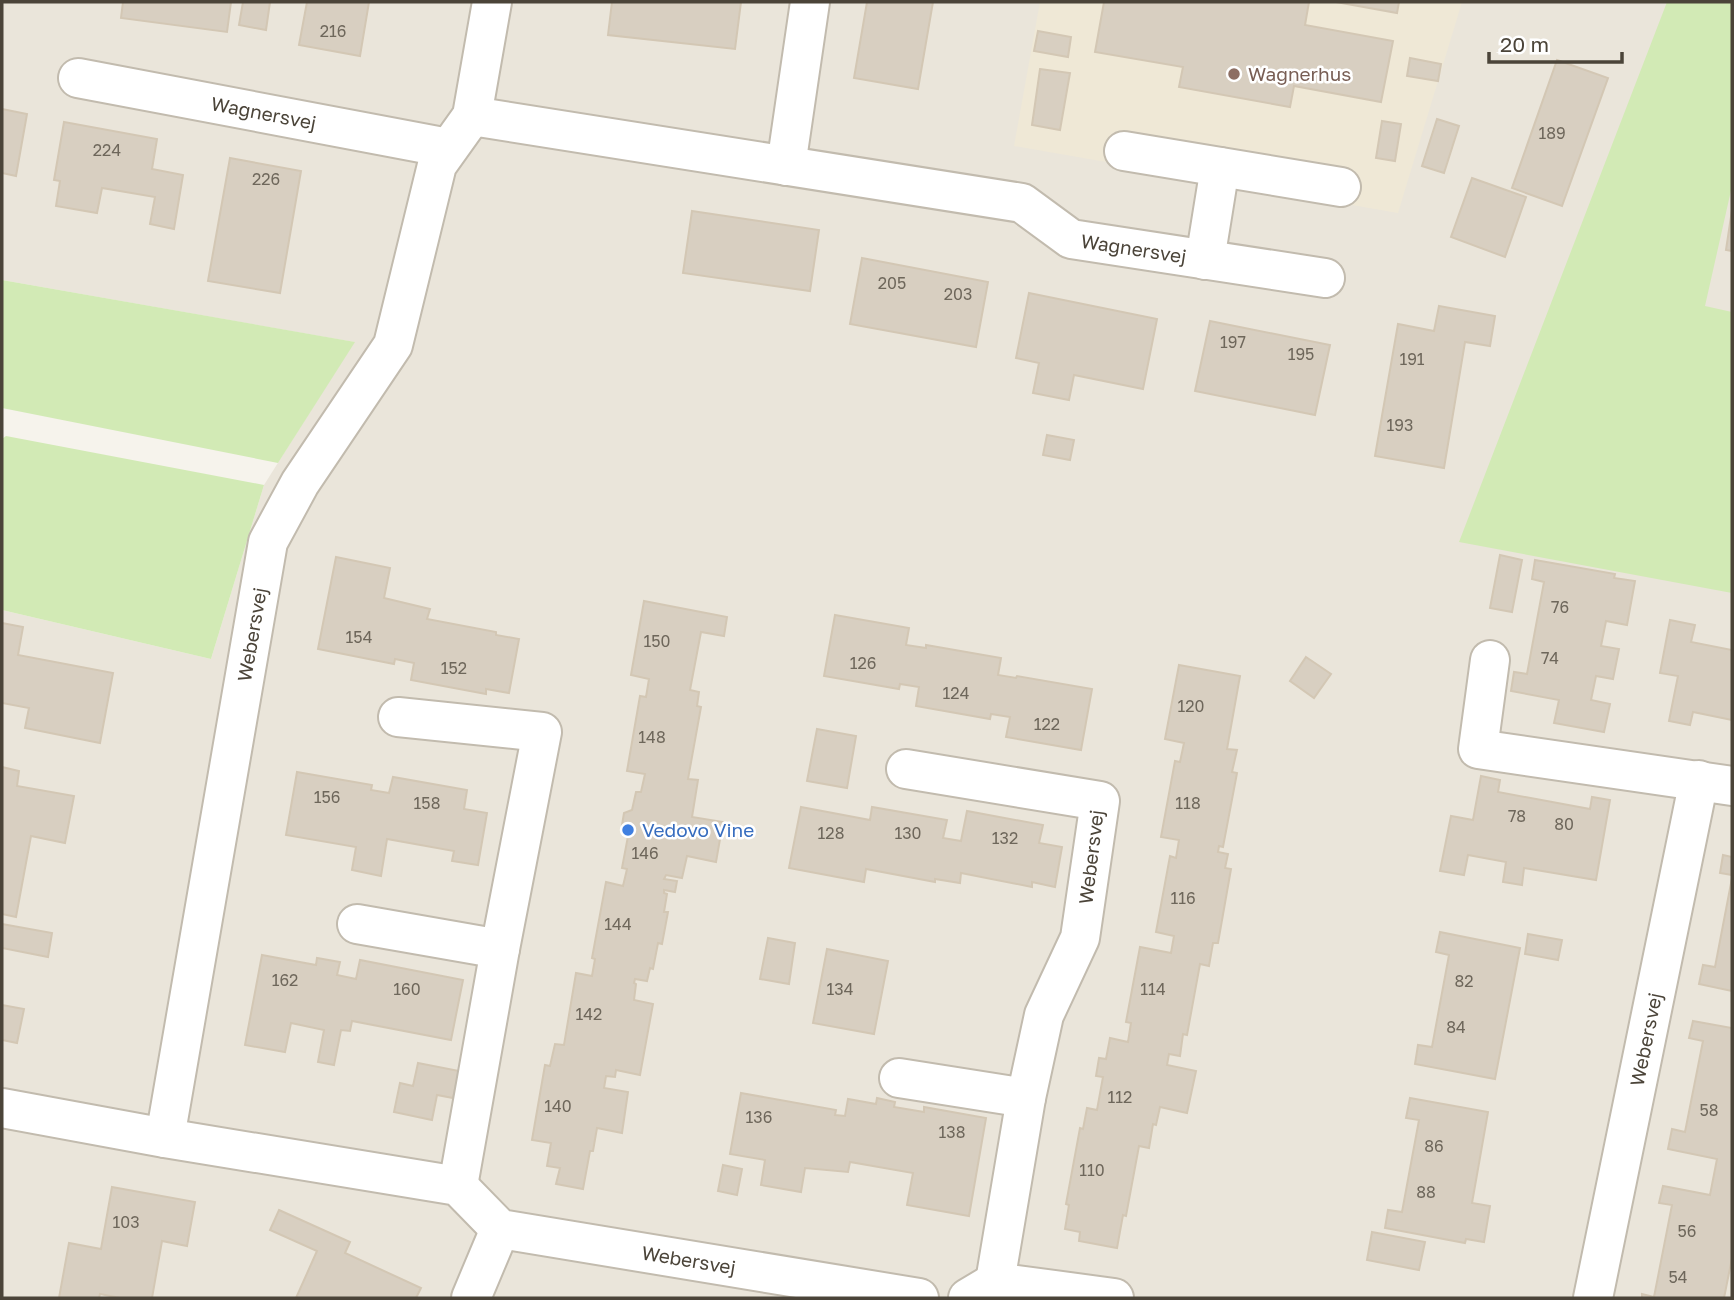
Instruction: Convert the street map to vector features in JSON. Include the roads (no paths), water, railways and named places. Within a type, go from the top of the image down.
[{"type":"street","points":[[443,156],[472,116],[492,2]]},
{"type":"street","points":[[786,166],[810,2]]},
{"type":"street","name":"Wagnersvej","points":[[78,78],[443,156]]},
{"type":"street","name":"Wagnersvej","points":[[472,116],[1022,203],[1071,239],[1325,278]]},
{"type":"street","points":[[1124,151],[1341,187]]},
{"type":"street","name":"Webersvej","points":[[165,1138],[268,542],[300,483],[393,345],[443,156]]},
{"type":"street","points":[[1205,260],[1220,167]]},
{"type":"street","name":"Webersvej","points":[[1490,660],[1478,749],[1716,783],[1593,1298]]},
{"type":"street","points":[[398,717],[542,732],[458,1186]]},
{"type":"street","name":"Webersvej","points":[[906,769],[1100,802],[1080,938],[1044,1015],[982,1290],[1114,1298]]},
{"type":"street","points":[[357,924],[500,949]]},
{"type":"street","points":[[899,1078],[1026,1098]]},
{"type":"street","points":[[2,1108],[458,1186],[500,1229],[471,1298]]},
{"type":"street","name":"Webersvej","points":[[500,1229],[919,1298]]},
{"type":"place","name":"Wagnerhus","points":[[1234,74]]},
{"type":"place","name":"Vedovo Vine","points":[[628,830]]}]
